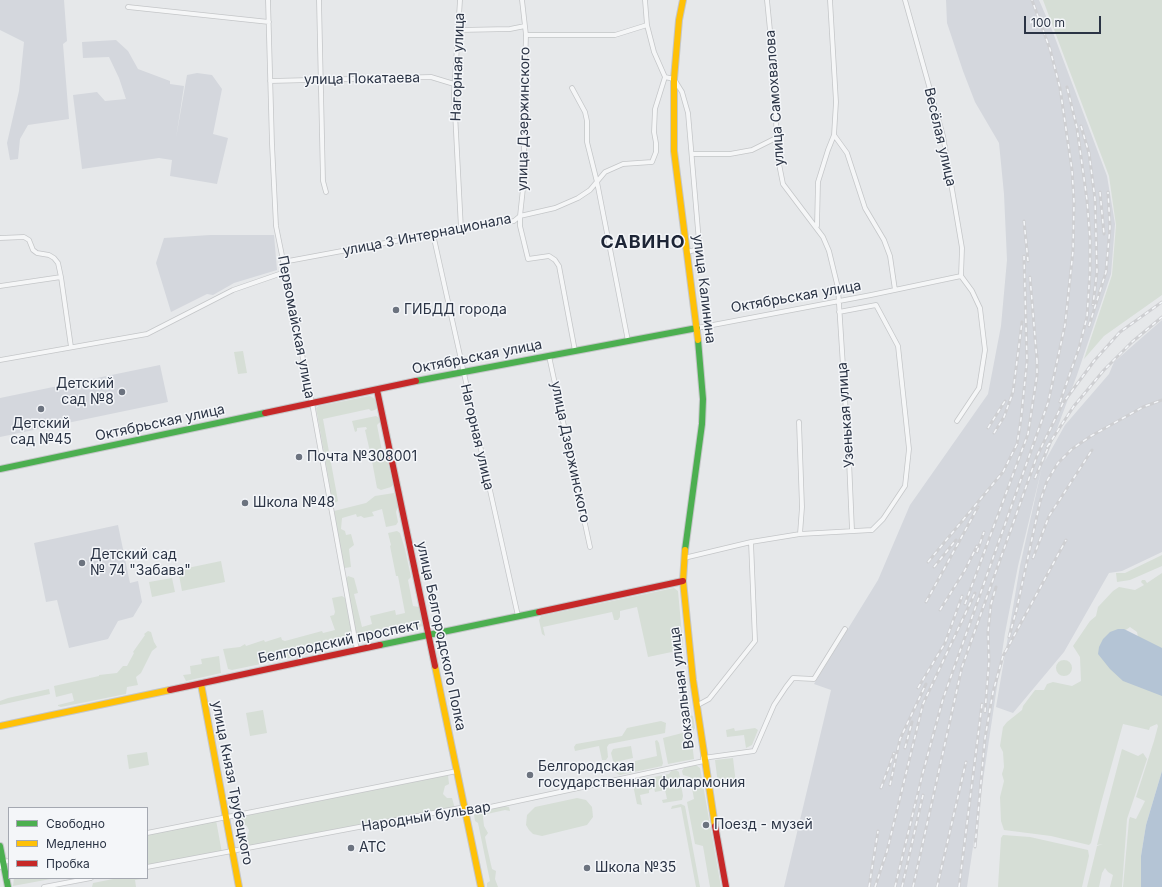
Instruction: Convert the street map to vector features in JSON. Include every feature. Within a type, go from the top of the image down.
[{"type":"main road","name":"улица Калинина","points":[[683,0],[679,20],[674,79],[674,151],[697,328],[703,399],[702,424],[684,558],[683,581]]},
{"type":"main road","name":"Октябрьская улица","points":[[0,469],[462,372],[697,328]]},
{"type":"main road","name":"улица Белгородского Полка","points":[[377,390],[458,771],[481,887]]},
{"type":"main road","name":"Белгородский проспект","points":[[0,726],[683,581]]},
{"type":"main road","name":"Вокзальная улица","points":[[683,581],[703,760],[726,887]]},
{"type":"main road","name":"улица Князя Трубецкого","points":[[201,684],[239,887]]},
{"type":"main road","points":[[0,846],[8,887]]},
{"type":"street","name":"Первомайская улица","points":[[268,0],[276,226],[312,403],[357,650]]},
{"type":"street","points":[[318,0],[323,181],[326,192]]},
{"type":"street","name":"Нагорная улица","points":[[460,0],[454,84],[461,230]]},
{"type":"street","name":"улица Дзержинского","points":[[522,0],[526,35],[523,127],[525,170],[520,216],[528,259],[548,256],[555,260],[559,266],[575,351]]},
{"type":"street","points":[[645,0],[647,25],[654,52],[665,77],[674,79],[682,92],[688,113],[699,249],[687,252]]},
{"type":"street","name":"улица Самохвалова","points":[[767,0],[775,82],[777,154],[783,184],[817,227],[829,251],[840,301]]},
{"type":"street","points":[[817,227],[818,182],[834,136],[836,102],[830,0]]},
{"type":"street","name":"Весёлая улица","points":[[905,0],[943,136],[962,248],[961,276]]},
{"type":"street","points":[[128,7],[268,22]]},
{"type":"street","points":[[526,35],[615,35],[647,25]]},
{"type":"street","points":[[459,30],[510,29],[525,26]]},
{"type":"street","name":"улица Покатаева","points":[[270,81],[431,77],[454,84]]},
{"type":"street","name":"улица 3 Интернационала","points":[[283,262],[433,234],[514,221],[520,216],[555,208],[578,198],[590,190],[605,172],[623,164],[652,162],[656,152],[654,132],[655,109],[665,77]]},
{"type":"street","points":[[572,88],[585,112],[587,120],[587,142],[597,182],[628,341]]},
{"type":"street","points":[[834,136],[847,153],[865,208],[884,240],[890,256],[895,290]]},
{"type":"street","points":[[692,154],[730,154],[752,150],[776,138]]},
{"type":"street","name":"Нагорная улица","points":[[433,234],[462,372],[518,616]]},
{"type":"street","points":[[0,238],[24,237],[29,240],[33,250],[37,253],[49,255],[58,263],[71,347]]},
{"type":"street","points":[[0,360],[147,334],[233,290],[285,272]]},
{"type":"street","points":[[957,421],[979,388],[985,350],[980,308],[972,291],[961,276]]},
{"type":"street","name":"Октябрьская улица","points":[[697,328],[961,276]]},
{"type":"street","points":[[0,286],[61,277]]},
{"type":"street","name":"Узенькая улица","points":[[840,301],[839,312],[852,530]]},
{"type":"street","points":[[684,558],[751,542],[800,534],[872,530],[883,519],[905,486],[909,449],[898,346],[876,305],[839,312]]},
{"type":"street","name":"улица Дзержинского","points":[[550,356],[590,547]]},
{"type":"street","points":[[799,422],[802,507],[800,534]]},
{"type":"street","points":[[696,706],[709,699],[755,641],[751,542]]},
{"type":"street","name":"Народный бульвар","points":[[148,868],[465,808],[476,810],[703,760],[754,751],[780,695],[793,678],[814,679],[845,629]]},
{"type":"street","points":[[148,833],[458,771]]},
{"type":"street","points":[[44,887],[87,879]]},
{"type":"shaded area","points":[[0,0],[64,0],[67,41],[63,44],[69,119],[28,125],[20,139],[18,159],[10,160],[7,143],[19,91],[24,42],[0,30]]},
{"type":"shaded area","points":[[946,0],[1039,0],[1052,30],[1107,176],[1115,224],[1111,274],[1077,375],[1045,461],[1065,425],[1109,374],[1114,362],[1162,320],[1162,552],[1122,571],[1109,573],[1064,652],[1013,713],[996,707],[1020,566],[1042,467],[1018,566],[1005,633],[967,887],[784,887],[831,690],[814,684],[878,580],[910,505],[988,394],[1001,326],[1007,260],[1004,194],[999,143],[975,102],[963,71],[947,23]]},
{"type":"shaded area","points":[[1043,0],[1162,0],[1162,295],[1104,336],[1084,359],[1112,275],[1116,225],[1109,176]]},
{"type":"shaded area","points":[[116,40],[128,51],[138,69],[170,81],[170,84],[184,86],[176,138],[187,75],[197,73],[212,75],[222,89],[213,134],[228,138],[217,184],[170,176],[172,160],[159,158],[82,169],[73,95],[97,92],[105,101],[126,99],[119,78],[109,57],[83,58],[82,42]]},
{"type":"shaded area","points":[[210,235],[274,235],[277,270],[234,283],[213,295],[207,294],[171,312],[156,263],[164,238]]},
{"type":"shaded area","points":[[243,351],[247,373],[238,374],[234,352]]},
{"type":"shaded area","points":[[160,365],[168,402],[0,437],[0,398]]},
{"type":"shaded area","points":[[370,396],[375,399],[377,408],[375,410],[371,411],[369,409],[323,419],[338,501],[333,504],[316,408],[319,406]]},
{"type":"shaded area","points":[[376,416],[379,418],[380,422],[377,425],[383,456],[387,459],[393,485],[381,490],[377,488],[372,461],[374,461],[373,456],[371,456],[365,430],[367,429],[366,427],[357,428],[357,431],[355,432],[352,421]]},
{"type":"shaded area","points":[[394,493],[398,506],[396,512],[398,522],[396,525],[386,527],[382,509],[372,512],[374,516],[364,518],[361,516],[357,517],[356,514],[342,518],[341,529],[345,531],[346,535],[351,534],[354,545],[349,549],[351,567],[345,568],[343,566],[334,511],[366,503],[375,496]]},
{"type":"shaded area","points":[[118,525],[130,583],[138,581],[142,602],[133,617],[118,621],[108,639],[69,648],[57,600],[46,602],[34,543]]},
{"type":"shaded area","points":[[397,531],[400,533],[405,549],[411,577],[408,580],[413,606],[419,607],[423,626],[360,641],[357,639],[346,579],[348,576],[354,578],[358,593],[354,594],[362,627],[372,624],[370,616],[395,610],[396,615],[405,613],[388,533]]},
{"type":"shaded area","points":[[1162,555],[1162,566],[1130,580],[1117,582],[1116,573],[1125,573]]},
{"type":"shaded area","points":[[221,561],[225,582],[182,591],[178,570]]},
{"type":"shaded area","points":[[1162,573],[1162,653],[1138,637],[1137,632],[1130,627],[1123,632],[1162,693],[1162,771],[1146,825],[1141,856],[1141,887],[1123,887],[1129,820],[1130,817],[1136,819],[1145,801],[1136,797],[1154,741],[1158,726],[1157,724],[1150,727],[1149,730],[1123,724],[1091,843],[1089,845],[1051,836],[1004,830],[1001,821],[1000,797],[1004,781],[1002,774],[1004,767],[1003,752],[1000,746],[1003,727],[1022,710],[1023,706],[1035,690],[1044,690],[1047,684],[1053,682],[1072,686],[1081,681],[1080,657],[1073,646],[1090,621],[1096,616],[1098,607],[1113,591],[1119,587],[1135,590],[1144,585],[1141,582],[1142,580],[1145,580],[1147,583]]},
{"type":"shaded area","points":[[172,578],[175,592],[152,597],[149,582]]},
{"type":"shaded area","points":[[674,588],[678,591],[683,646],[681,650],[648,657],[637,607],[620,611],[620,617],[618,620],[614,620],[612,612],[543,627],[545,636],[542,634],[539,620],[541,616]]},
{"type":"shaded area","points":[[342,596],[345,598],[352,635],[324,641],[325,648],[323,651],[232,670],[228,669],[223,649],[240,647],[245,644],[246,646],[264,640],[265,642],[281,637],[282,640],[285,641],[322,631],[323,633],[335,630],[330,616],[334,615],[335,612],[332,598]]},
{"type":"shaded area","points":[[148,631],[151,632],[157,647],[152,651],[141,673],[136,677],[138,685],[127,687],[126,694],[61,707],[58,706],[74,701],[72,693],[56,697],[54,686],[99,675],[117,673],[123,666],[127,666],[134,653],[133,652],[145,635],[144,634]]},
{"type":"shaded area","points":[[219,656],[221,673],[186,681],[183,675],[191,674],[190,666],[202,664],[201,659]]},
{"type":"shaded area","points":[[1064,660],[1071,665],[1072,668],[1067,675],[1064,676],[1057,671],[1056,668],[1061,661]]},
{"type":"shaded area","points":[[49,689],[50,694],[0,705],[0,701],[8,698]]},
{"type":"shaded area","points":[[263,710],[267,733],[250,736],[246,713]]},
{"type":"shaded area","points":[[690,715],[693,716],[695,728],[691,734],[694,759],[668,764],[663,738],[686,732],[690,726],[688,717]]},
{"type":"shaded area","points":[[661,721],[666,723],[665,733],[609,744],[607,747],[608,757],[606,760],[602,760],[599,746],[575,751],[574,747],[576,744],[622,736],[627,728]]},
{"type":"shaded area","points":[[734,728],[735,731],[755,728],[758,730],[752,745],[746,748],[744,735],[727,737],[726,730]]},
{"type":"shaded area","points":[[657,740],[663,763],[662,766],[620,775],[616,773],[611,753],[613,749],[631,746],[633,758],[620,761],[621,768],[635,766],[635,761],[657,756],[655,741]]},
{"type":"shaded area","points":[[1122,749],[1138,756],[1143,753],[1147,759],[1127,819],[1122,887],[1110,887],[1113,875],[1105,868],[1102,873],[1099,887],[1087,887],[1097,846],[1103,844],[1097,845]]},
{"type":"shaded area","points":[[147,752],[149,765],[129,769],[127,755]]},
{"type":"shaded area","points":[[733,758],[736,784],[724,786],[726,782],[723,780],[721,784],[718,784],[715,760]]},
{"type":"shaded area","points":[[696,765],[700,768],[721,887],[710,887],[703,846],[695,844],[687,802],[694,799],[690,777],[683,775],[682,771],[684,768]]},
{"type":"shaded area","points":[[676,770],[679,772],[683,796],[682,800],[663,803],[662,800],[667,799],[665,790],[655,792],[654,788],[649,790],[649,793],[640,795],[642,805],[637,804],[633,785],[634,781],[669,774],[671,771]]},
{"type":"shaded area","points":[[448,775],[449,784],[445,786],[443,794],[447,798],[452,798],[455,809],[244,849],[242,838],[248,835],[249,830],[246,825],[239,824],[238,817]]},
{"type":"shaded area","points":[[577,798],[586,800],[592,807],[593,817],[587,825],[542,836],[533,834],[526,825],[527,815],[535,807]]},
{"type":"shaded area","points":[[681,804],[685,806],[700,887],[696,887],[681,807],[671,809],[672,806]]},
{"type":"shaded area","points":[[505,806],[509,807],[510,811],[505,810],[487,814],[483,817],[484,826],[488,833],[485,837],[487,847],[492,869],[496,871],[495,879],[498,887],[487,887],[487,883],[490,881],[478,823],[475,821],[474,815],[476,812]]},
{"type":"shaded area","points":[[216,820],[222,853],[148,867],[148,834]]},
{"type":"shaded area","points":[[1003,835],[1030,837],[1088,850],[1089,856],[1082,887],[998,887],[1001,838]]},
{"type":"shaded area","points":[[14,879],[51,879],[13,886]]},
{"type":"shaded area","points":[[113,879],[142,879],[135,880],[136,887],[92,887],[93,883]]},
{"type":"water","points":[[1118,629],[1124,629],[1162,648],[1162,696],[1123,681],[1110,669],[1098,654],[1099,647],[1103,639],[1110,632]]},
{"type":"water","points":[[1162,771],[1162,887],[1141,887],[1141,856],[1146,825]]},
{"type":"railway","points":[[895,887],[922,776],[943,699],[1048,403],[1065,325],[1073,251],[1074,202],[1072,170],[1060,88],[1050,49],[1032,0]]},
{"type":"railway","points":[[1060,402],[1079,348],[1087,317],[1090,271],[1090,239],[1087,200],[1077,128],[1067,87]]},
{"type":"railway","points":[[1081,126],[1089,153],[1095,199],[1097,271],[1093,305]]},
{"type":"railway","points":[[1100,192],[1104,234]]},
{"type":"railway","points":[[1089,326],[1106,272],[1110,227],[1108,192]]},
{"type":"railway","points":[[1024,221],[1028,261]]},
{"type":"railway","points":[[928,562],[1003,472],[1017,444],[1027,361],[1024,256]]},
{"type":"railway","points":[[1030,277],[1037,361]]},
{"type":"railway","points":[[913,887],[962,667],[1037,456],[1063,403],[1094,361],[1120,332],[1162,302]]},
{"type":"railway","points":[[1047,447],[1074,406],[1104,370],[1132,342],[1162,317]]},
{"type":"railway","points":[[994,433],[1004,417],[1013,392],[1022,322]]},
{"type":"railway","points":[[965,604],[1028,434],[1037,375],[1037,355]]},
{"type":"railway","points":[[1016,612],[1040,502],[1047,481],[1058,463],[1072,449],[1091,436],[1143,407],[1162,400]]},
{"type":"railway","points":[[988,428],[1005,401]]},
{"type":"railway","points":[[1035,478],[1050,443]]},
{"type":"railway","points":[[1033,558],[1049,516],[1092,450]]},
{"type":"railway","points":[[926,602],[978,507]]},
{"type":"railway","points":[[977,552],[984,532]]},
{"type":"railway","points":[[934,567],[956,540]]},
{"type":"railway","points":[[975,847],[985,738],[993,692],[1003,656],[1066,540]]},
{"type":"railway","points":[[940,610],[965,570],[977,546]]},
{"type":"railway","points":[[985,712],[989,661],[988,632],[991,604],[996,587]]},
{"type":"railway","points":[[875,887],[887,851],[923,704],[975,593]]},
{"type":"railway","points":[[918,688],[945,643],[962,596]]},
{"type":"railway","points":[[1009,637],[1017,608]]},
{"type":"railway","points":[[890,785],[900,739],[926,684]]},
{"type":"railway","points":[[959,887],[982,704]]},
{"type":"railway","points":[[905,748],[912,722]]},
{"type":"railway","points":[[881,788],[894,753]]},
{"type":"railway","points":[[937,887],[966,762]]},
{"type":"railway","points":[[902,887],[923,795]]},
{"type":"railway","points":[[869,887],[878,831]]},
{"type":"traffic: fast","points":[[416,381],[697,328]]},
{"type":"traffic: fast","points":[[685,550],[702,424],[703,399],[698,340]]},
{"type":"traffic: fast","points":[[0,469],[265,413]]},
{"type":"traffic: fast","points":[[380,645],[539,612]]},
{"type":"traffic: fast","points":[[0,846],[8,887]]},
{"type":"traffic: slow","points":[[683,0],[679,20],[674,79],[674,151],[698,340]]},
{"type":"traffic: slow","points":[[685,550],[683,581],[693,680],[715,826]]},
{"type":"traffic: slow","points":[[435,666],[481,887]]},
{"type":"traffic: slow","points":[[201,684],[239,887]]},
{"type":"traffic: slow","points":[[0,726],[170,690]]},
{"type":"traffic: jam","points":[[265,413],[416,381]]},
{"type":"traffic: jam","points":[[377,390],[435,666]]},
{"type":"traffic: jam","points":[[539,612],[683,581]]},
{"type":"traffic: jam","points":[[170,690],[380,645]]},
{"type":"traffic: jam","points":[[715,826],[726,887]]},
{"type":"place","name":"ГИБДД города","points":[[396,310]]},
{"type":"place","name":"Детский сад №8","points":[[122,392]]},
{"type":"place","name":"Детский сад №45","points":[[41,409]]},
{"type":"place","name":"Почта №308001","points":[[299,457]]},
{"type":"place","name":"Школа №48","points":[[245,503]]},
{"type":"place","name":"Детский сад № 74 \"Забава\"","points":[[82,563]]},
{"type":"place","name":"Белгородская государственная филармония","points":[[530,775]]},
{"type":"place","name":"Поезд - музей","points":[[706,825]]},
{"type":"place","name":"АТС","points":[[351,848]]},
{"type":"place","name":"Школа №35","points":[[587,868]]},
{"type":"district","name":"САВИНО","points":[[643,243]]}]
